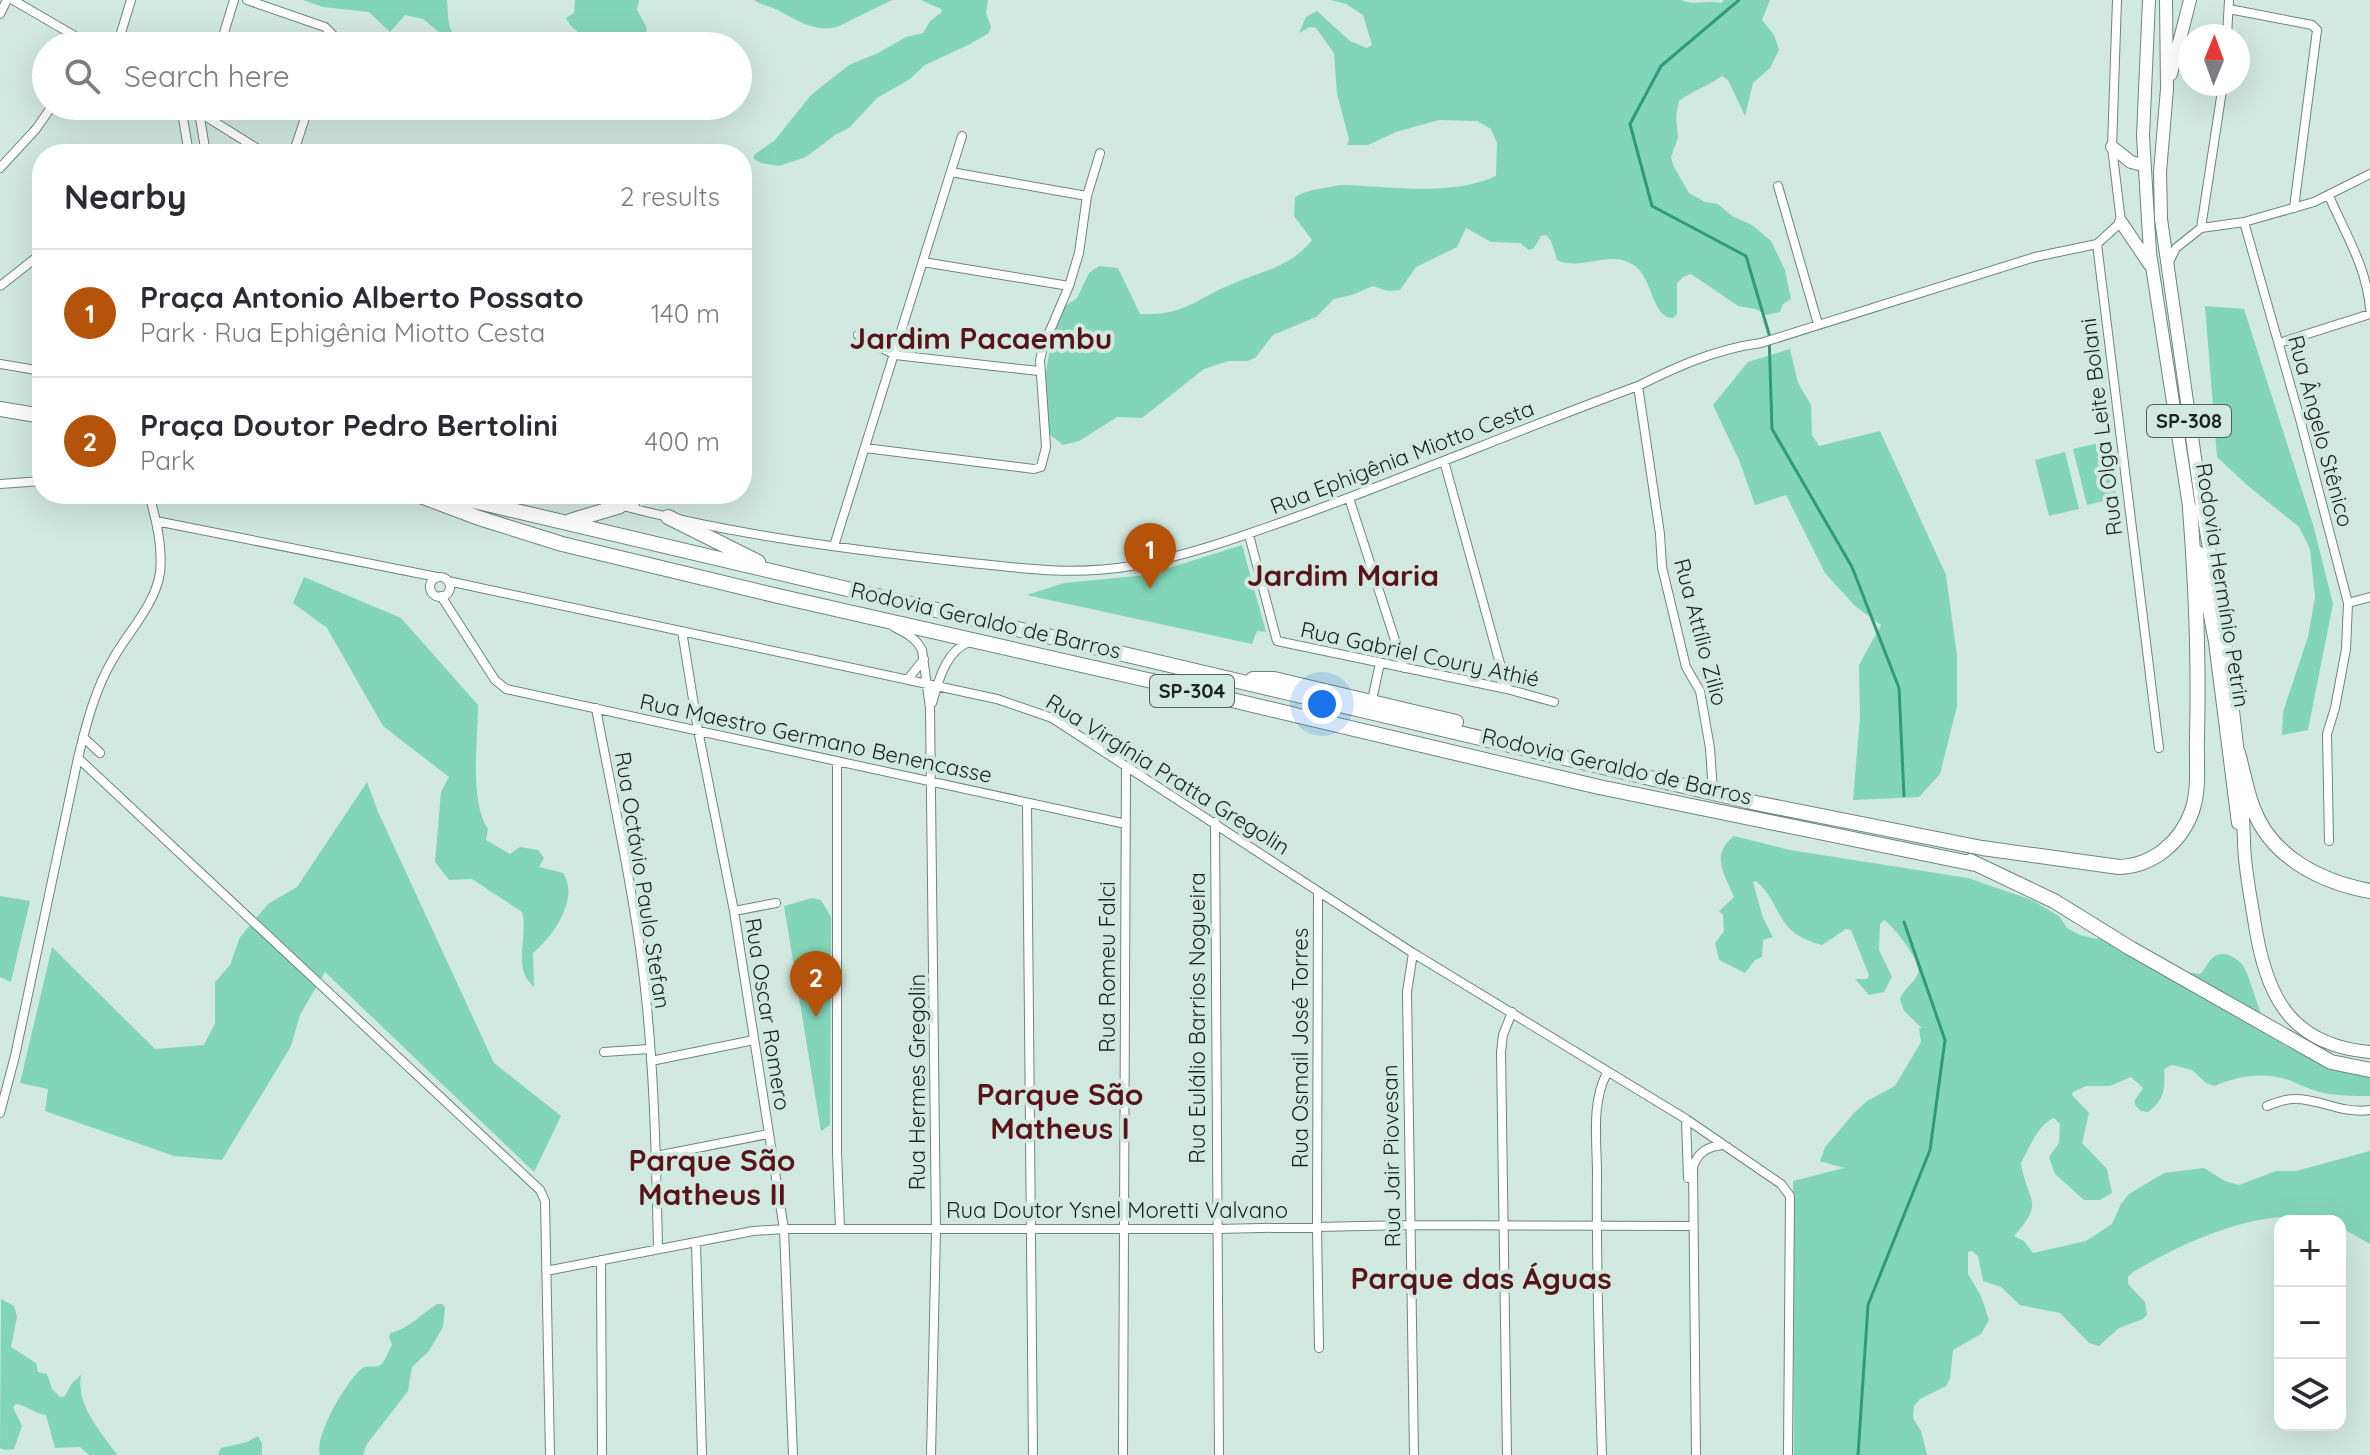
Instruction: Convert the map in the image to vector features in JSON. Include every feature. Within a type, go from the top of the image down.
[{"type":"highway","points":[[0,409],[32,414]]},
{"type":"highway","name":"Rodovia Geraldo de Barros","points":[[442,504],[562,544],[1599,787],[1975,864]]},
{"type":"highway","name":"Rodovia Geraldo de Barros","points":[[488,504],[1713,793],[1982,848],[2130,867],[2159,854],[2181,833],[2195,799],[2197,608],[2190,509]]},
{"type":"highway","points":[[567,522],[620,506]]},
{"type":"highway","points":[[668,517],[779,573]]},
{"type":"highway","points":[[1229,678],[1274,679],[1372,700],[1462,723],[1523,747]]},
{"type":"highway","points":[[2238,753],[2253,810],[2285,853],[2315,875],[2345,887],[2370,891]]},
{"type":"highway","points":[[1932,837],[1975,864],[2054,901],[2331,1062],[2370,1070]]},
{"type":"main road","name":"Rodovia Hermínio Petrin","points":[[2149,0],[2143,165],[2150,253],[2190,509],[2215,642],[2237,820],[2244,841]]},
{"type":"main road","name":"Rodovia Hermínio Petrin","points":[[2166,0],[2167,89],[2160,172],[2161,207],[2184,391],[2225,641],[2245,819],[2244,841],[2258,945],[2264,974],[2279,1004],[2292,1019],[2325,1042],[2353,1051],[2370,1052]]},
{"type":"main road","points":[[2167,89],[2190,0]]},
{"type":"main road","points":[[2112,147],[2131,162],[2143,165]]},
{"type":"main road","points":[[2121,222],[2154,270]]},
{"type":"street","points":[[0,14],[7,0]]},
{"type":"street","points":[[13,0],[32,4],[72,32]]},
{"type":"street","points":[[121,32],[131,0]]},
{"type":"street","points":[[224,32],[234,0]]},
{"type":"street","points":[[247,0],[325,27],[330,32]]},
{"type":"street","points":[[2097,244],[2121,222],[2112,147],[2117,0]]},
{"type":"street","points":[[2229,5],[2312,25],[2317,30],[2294,208]]},
{"type":"street","points":[[2201,228],[2221,96]]},
{"type":"street","points":[[0,168],[42,120]]},
{"type":"street","points":[[183,120],[187,144]]},
{"type":"street","points":[[201,120],[205,144]]},
{"type":"street","points":[[216,120],[251,144]]},
{"type":"street","points":[[296,144],[304,120]]},
{"type":"street","points":[[834,546],[962,136]]},
{"type":"street","points":[[865,448],[1034,469],[1041,467],[1046,447],[1039,371],[1043,347],[1069,286],[1079,253],[1087,196],[1100,153]]},
{"type":"street","points":[[951,172],[1087,196]]},
{"type":"street","points":[[2169,263],[2176,248],[2201,228],[2244,222],[2294,208],[2329,196],[2370,174]]},
{"type":"street","points":[[1778,186],[1818,324]]},
{"type":"street","points":[[2279,343],[2370,312],[2368,289],[2357,256],[2329,196]]},
{"type":"street","name":"Rua Ângelo Stênico","points":[[2244,222],[2348,603],[2346,649],[2327,734],[2329,841]]},
{"type":"street","name":"Rua Ephigênia Miotto Cesta","points":[[613,504],[668,517],[834,546],[1039,572],[1129,567],[1169,559],[1249,535],[1638,386],[1688,361],[1795,333],[2035,257],[2097,244]]},
{"type":"street","name":"Rua Olga Leite Bolani","points":[[2097,244],[2159,748]]},
{"type":"street","points":[[0,286],[32,261]]},
{"type":"street","points":[[923,262],[1069,286]]},
{"type":"street","points":[[858,335],[895,355],[1039,371]]},
{"type":"street","points":[[0,364],[32,369]]},
{"type":"street","name":"Rua Attílio Zilio","points":[[1638,386],[1662,567],[1686,667],[1700,691],[1710,748],[1713,793]]},
{"type":"street","points":[[1444,461],[1507,689]]},
{"type":"street","points":[[0,484],[32,482]]},
{"type":"street","points":[[1349,498],[1404,668]]},
{"type":"street","points":[[0,1113],[83,737],[111,661],[156,587],[160,557],[152,504]]},
{"type":"street","points":[[634,504],[636,509]]},
{"type":"street","points":[[156,521],[437,577],[448,581],[449,589],[441,596],[435,596],[430,589],[432,580],[437,577]]},
{"type":"street","name":"Rua Gabriel Coury Athié","points":[[1249,535],[1277,641],[1507,689],[1554,702]]},
{"type":"street","name":"Rua Virgínia Pratta Gregolin","points":[[448,581],[938,685],[1010,702],[1052,718],[1215,822],[1318,893],[1686,1119],[1788,1191],[1791,1204],[1788,1455]]},
{"type":"street","name":"Rua Maestro Germano Benencasse","points":[[441,596],[500,686],[506,689],[1126,824]]},
{"type":"street","points":[[2348,603],[2370,597]]},
{"type":"street","points":[[874,617],[919,643],[925,658],[908,679]]},
{"type":"street","name":"Rua Oscar Romero","points":[[682,631],[734,911],[784,1229],[793,1455]]},
{"type":"street","name":"Rua Hermes Gregolin","points":[[930,708],[953,652],[973,640]]},
{"type":"street","name":"Rua Hermes Gregolin","points":[[925,658],[932,780],[936,1230],[931,1455]]},
{"type":"street","points":[[1372,700],[1380,663]]},
{"type":"street","name":"Rua Octávio Paulo Stefan","points":[[596,708],[641,954],[651,1061],[658,1249]]},
{"type":"street","points":[[83,737],[100,753]]},
{"type":"street","points":[[78,758],[540,1190],[545,1201],[550,1455]]},
{"type":"street","points":[[837,762],[837,1152],[840,1228]]},
{"type":"street","name":"Rua Romeu Falci","points":[[1123,1455],[1126,767]]},
{"type":"street","points":[[1027,803],[1033,1455]]},
{"type":"street","name":"Rua Eulálio Barrios Nogueira","points":[[1215,822],[1219,1455]]},
{"type":"street","name":"Rua Osmail José Torres","points":[[1318,893],[1319,1348]]},
{"type":"street","points":[[734,911],[776,903]]},
{"type":"street","name":"Rua Jair Piovesan","points":[[1413,953],[1407,992],[1414,1455]]},
{"type":"street","points":[[1507,1455],[1501,1052],[1503,1035],[1512,1012]]},
{"type":"street","points":[[651,1061],[754,1040]]},
{"type":"street","points":[[604,1052],[649,1049]]},
{"type":"street","points":[[1602,1455],[1596,1225],[1598,1095],[1607,1073]]},
{"type":"street","points":[[2267,1106],[2290,1098],[2313,1101],[2340,1110],[2370,1110]]},
{"type":"street","points":[[1686,1119],[1688,1177],[1692,1192]]},
{"type":"street","points":[[656,1156],[768,1134]]},
{"type":"street","points":[[1696,1455],[1693,1167],[1699,1154],[1723,1145]]},
{"type":"street","name":"Rua Doutor Ysnel Moretti Valvano","points":[[546,1271],[753,1231],[784,1229],[1693,1226]]},
{"type":"street","points":[[696,1243],[702,1455]]},
{"type":"street","points":[[601,1260],[602,1455]]},
{"type":"green space","points":[[303,0],[447,0],[452,32],[439,32],[423,19],[405,15],[390,32],[369,12],[323,7]]},
{"type":"green space","points":[[575,0],[639,0],[637,10],[647,32],[578,32],[566,18],[574,13]]},
{"type":"green space","points":[[754,0],[892,0],[837,27],[820,28],[804,24]]},
{"type":"green space","points":[[921,0],[988,0],[989,33],[925,65],[910,79],[877,98],[849,128],[806,157],[779,166],[754,159],[754,155],[775,140],[811,95],[849,65],[906,37],[923,33],[930,21],[942,12]]},
{"type":"green space","points":[[1331,0],[1681,0],[1721,3],[1724,0],[1770,0],[1762,20],[1774,35],[1779,50],[1770,68],[1753,83],[1745,116],[1728,80],[1722,76],[1689,94],[1679,101],[1676,116],[1678,138],[1671,157],[1689,193],[1705,202],[1718,204],[1771,241],[1785,270],[1791,299],[1783,304],[1780,312],[1767,315],[1738,306],[1691,274],[1677,283],[1677,314],[1673,318],[1661,312],[1641,272],[1626,261],[1606,259],[1567,263],[1557,260],[1546,235],[1541,236],[1534,248],[1529,250],[1520,243],[1491,242],[1466,228],[1457,247],[1416,267],[1400,290],[1388,291],[1373,286],[1334,299],[1316,317],[1273,335],[1255,358],[1228,361],[1204,369],[1142,418],[1117,417],[1079,441],[1063,445],[1049,434],[1045,379],[1050,347],[1057,338],[1054,327],[1064,307],[1077,298],[1089,273],[1099,266],[1118,268],[1140,314],[1168,312],[1294,257],[1312,240],[1294,216],[1295,197],[1301,194],[1340,185],[1439,188],[1496,176],[1497,143],[1491,129],[1477,121],[1439,120],[1396,132],[1368,145],[1347,145],[1349,139],[1337,94],[1334,53],[1316,28],[1310,27],[1299,33],[1306,17],[1317,11],[1350,41],[1367,48],[1372,45],[1363,15],[1346,4]]},
{"type":"green space","points":[[2205,306],[2244,309],[2314,528],[2333,604],[2308,730],[2282,735],[2283,712],[2308,637],[2315,597],[2310,549],[2299,527],[2217,457]]},
{"type":"green space","points":[[1790,349],[1798,383],[1811,405],[1812,435],[1819,446],[1880,431],[1946,575],[1957,656],[1957,706],[1940,774],[1919,797],[1853,800],[1860,717],[1859,665],[1881,625],[1855,606],[1825,573],[1786,495],[1755,505],[1739,460],[1713,405],[1748,362]]},
{"type":"green space","points":[[2103,442],[2117,498],[2087,505],[2073,449]]},
{"type":"green space","points":[[2065,452],[2079,509],[2049,516],[2035,460]]},
{"type":"green space","points":[[1242,545],[1266,632],[1257,631],[1252,644],[1027,595],[1064,583],[1147,575]]},
{"type":"green space","points":[[304,577],[401,618],[478,705],[476,787],[482,817],[488,829],[486,840],[510,854],[520,847],[538,850],[544,858],[539,867],[563,873],[567,883],[568,894],[562,916],[549,937],[533,953],[534,987],[523,971],[522,912],[472,879],[449,880],[435,862],[441,792],[449,777],[383,726],[327,628],[293,603]]},
{"type":"green space","points":[[367,782],[494,1063],[561,1116],[534,1172],[325,972],[300,1015],[291,1046],[222,1160],[174,1156],[45,1111],[48,1089],[20,1083],[52,947],[155,1049],[204,1045],[215,1023],[215,982],[230,965],[240,937],[268,904],[297,887]]},
{"type":"green space","points":[[1734,836],[1790,850],[1968,878],[2032,900],[2059,916],[2067,928],[2080,935],[2096,939],[2109,935],[2167,970],[2200,974],[2215,956],[2228,955],[2243,965],[2264,1020],[2284,1045],[2370,1077],[2370,1096],[2344,1096],[2261,1075],[2233,1079],[2215,1086],[2206,1083],[2192,1070],[2172,1065],[2164,1069],[2163,1093],[2148,1112],[2141,1111],[2135,1105],[2143,1088],[2131,1077],[2110,1086],[2086,1086],[2073,1092],[2072,1095],[2089,1113],[2082,1143],[2107,1169],[2112,1193],[2100,1200],[2084,1200],[2055,1174],[2049,1157],[2059,1143],[2060,1124],[2054,1118],[2048,1121],[2034,1137],[2021,1163],[2032,1207],[2030,1215],[2014,1236],[2024,1241],[2033,1253],[2086,1241],[2112,1224],[2129,1194],[2164,1173],[2204,1168],[2225,1181],[2239,1185],[2276,1171],[2296,1171],[2370,1151],[2370,1244],[2346,1230],[2346,1215],[2274,1215],[2274,1218],[2218,1231],[2173,1250],[2133,1272],[2128,1277],[2128,1284],[2145,1302],[2147,1315],[2119,1328],[2099,1346],[2089,1343],[2060,1313],[2020,1305],[2001,1287],[1983,1281],[1978,1256],[1972,1251],[1968,1252],[1968,1274],[1981,1296],[1989,1320],[1981,1334],[1953,1350],[1950,1379],[1946,1386],[1920,1399],[1914,1406],[1913,1418],[1921,1431],[1927,1455],[1794,1455],[1793,1181],[1844,1168],[1820,1161],[1825,1147],[1867,1101],[1895,1086],[1921,1042],[1919,1028],[1922,1028],[1904,1011],[1900,999],[1916,977],[1918,967],[1906,944],[1884,920],[1880,924],[1879,950],[1892,977],[1884,992],[1869,995],[1855,979],[1867,979],[1869,975],[1851,930],[1846,929],[1822,945],[1806,940],[1787,926],[1756,881],[1753,882],[1763,918],[1773,937],[1763,940],[1762,957],[1755,960],[1745,973],[1719,960],[1715,943],[1724,931],[1723,915],[1719,911],[1734,897],[1721,865],[1722,850]]},
{"type":"green space","points":[[0,896],[30,901],[11,982],[0,977]]},
{"type":"green space","points":[[812,898],[821,900],[831,917],[830,1125],[821,1131],[784,906]]},
{"type":"green space","points":[[1,1299],[14,1306],[17,1317],[11,1347],[36,1363],[38,1372],[47,1374],[52,1389],[60,1397],[65,1396],[81,1375],[80,1386],[86,1407],[117,1455],[89,1455],[80,1447],[55,1448],[46,1415],[16,1404],[13,1407],[22,1426],[14,1449],[0,1448]]},
{"type":"green space","points":[[437,1304],[445,1307],[443,1327],[429,1351],[412,1367],[408,1391],[367,1444],[363,1455],[320,1455],[319,1446],[326,1423],[354,1377],[364,1367],[383,1363],[392,1345],[391,1333],[410,1324]]},
{"type":"green space","points":[[258,1436],[262,1443],[262,1455],[218,1455],[221,1448]]},
{"type":"waterway","points":[[1739,0],[1661,66],[1630,124],[1652,206],[1746,256],[1769,334],[1772,429],[1852,567],[1899,688],[1904,796]]},
{"type":"waterway","points":[[1858,1455],[1868,1305],[1930,1150],[1945,1040],[1904,922]]},
{"type":"place","name":"Praça Antonio Alberto Possato","points":[[1150,589]]},
{"type":"place","name":"Praça Doutor Pedro Bertolini","points":[[816,1017]]},
{"type":"district","name":"Jardim Pacaembu","points":[[981,339]]},
{"type":"district","name":"Jardim Maria","points":[[1343,576]]},
{"type":"district","name":"Parque São Matheus I","points":[[1060,1112]]},
{"type":"district","name":"Parque São Matheus II","points":[[712,1178]]},
{"type":"district","name":"Parque das Águas","points":[[1481,1279]]}]
